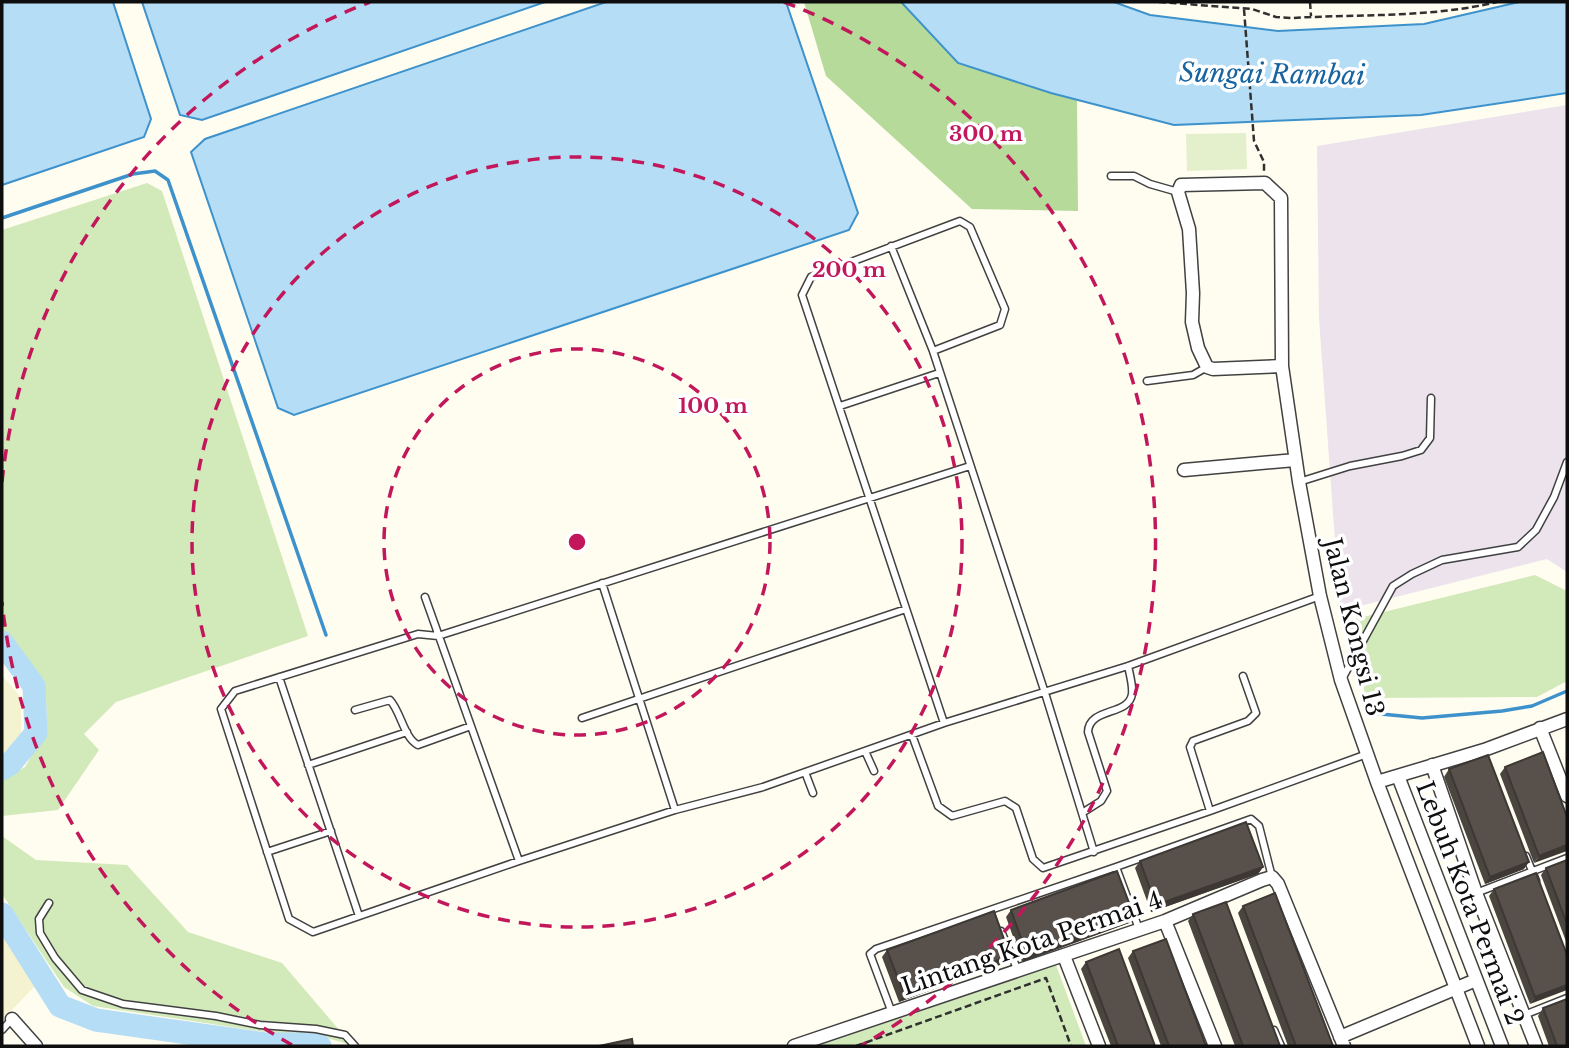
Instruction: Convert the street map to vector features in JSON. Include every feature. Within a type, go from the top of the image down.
[{"type":"street","points":[[1265,183],[1181,186],[1178,192],[1189,229],[1192,322],[1198,348],[1207,367],[1282,366]]},
{"type":"street","name":"Jalan Kongsi 13","points":[[1265,183],[1281,198],[1282,366],[1298,482],[1320,596],[1341,680],[1478,1046]]},
{"type":"street","points":[[1184,470],[1295,460]]},
{"type":"street","points":[[1377,782],[1432,765],[1486,756],[1541,728],[1567,719]]},
{"type":"street","points":[[1541,728],[1564,781],[1567,796]]},
{"type":"street","name":"Lebuh Kota Permai 2","points":[[1432,765],[1476,892],[1536,1046]]},
{"type":"street","name":"Lebuh Kota Permai 2","points":[[1398,776],[1502,1046]]},
{"type":"street","name":"Lintang Kota Permai 4","points":[[794,1046],[1064,956],[1114,944],[1139,929],[1223,904],[1262,880],[1275,881]]},
{"type":"street","points":[[1275,881],[1342,1042],[1476,980]]},
{"type":"street","points":[[1164,921],[1215,1046]]},
{"type":"street","points":[[1064,956],[1099,1046]]},
{"type":"street","points":[[12,1019],[36,1046]]},
{"type":"lane","points":[[1111,176],[1134,176],[1178,192]]},
{"type":"lane","points":[[933,351],[1000,325],[1005,309],[970,227],[960,221],[811,277],[802,295],[944,723]]},
{"type":"lane","points":[[891,246],[933,351],[1094,852]]},
{"type":"lane","points":[[1147,381],[1193,375],[1207,367]]},
{"type":"lane","points":[[840,406],[939,373]]},
{"type":"lane","points":[[1298,482],[1350,466],[1421,450],[1430,438],[1431,398]]},
{"type":"lane","points":[[1341,680],[1393,586],[1442,560],[1518,547],[1536,530],[1554,497],[1567,463]]},
{"type":"lane","points":[[970,466],[438,636],[418,634],[235,691],[221,709],[289,919],[313,932],[675,810],[764,787],[944,723],[1128,666],[1320,596]]},
{"type":"lane","points":[[602,583],[675,810]]},
{"type":"lane","points":[[425,597],[519,861]]},
{"type":"lane","points":[[582,718],[906,609]]},
{"type":"lane","points":[[1082,813],[1101,801],[1107,791],[1088,725],[1093,719],[1125,706],[1132,699],[1128,666]]},
{"type":"lane","points":[[1210,811],[1189,747],[1193,741],[1248,721],[1256,713],[1243,676]]},
{"type":"lane","points":[[279,677],[359,916]]},
{"type":"lane","points":[[355,709],[390,700],[396,707],[411,741],[418,745],[471,726]]},
{"type":"lane","points":[[309,765],[407,732]]},
{"type":"lane","points":[[912,735],[938,806],[952,816],[1005,801],[1016,808],[1033,859],[1043,868],[1367,754]]},
{"type":"lane","points":[[865,751],[874,771]]},
{"type":"lane","points":[[805,772],[813,793]]},
{"type":"lane","points":[[892,1013],[870,954],[876,948],[1251,818],[1259,825],[1275,881]]},
{"type":"lane","points":[[267,852],[331,831]]},
{"type":"lane","points":[[1523,847],[1538,884]]},
{"type":"lane","points":[[1476,892],[1567,858]]},
{"type":"lane","points":[[1116,867],[1139,929]]},
{"type":"lane","points":[[49,903],[39,919],[40,933],[55,958],[82,990],[123,1004],[216,1016],[260,1025],[316,1029],[345,1035],[355,1046]]},
{"type":"lane","points":[[991,908],[1018,971]]},
{"type":"lane","points":[[1524,1015],[1567,998]]},
{"type":"lane","points":[[2,1030],[12,1019]]},
{"type":"lane","points":[[1271,1022],[1281,1046]]},
{"type":"path","points":[[1159,2],[1252,9],[1292,18],[1429,13],[1497,2]]},
{"type":"path","points":[[1310,2],[1311,17]]},
{"type":"path","points":[[1244,9],[1254,141],[1264,162],[1265,183]]},
{"type":"path","points":[[856,1046],[1046,978],[1071,1046]]},
{"type":"shaded area","points":[[1567,105],[1567,572],[1547,559],[1340,611],[1319,318],[1317,146]]},
{"type":"shaded area","points":[[2,675],[21,698],[21,733],[2,756]]},
{"type":"shaded area","points":[[2,935],[35,986],[2,1020]]},
{"type":"green space","points":[[804,2],[901,2],[958,63],[1077,100],[1078,211],[972,209],[826,76]]},
{"type":"green space","points":[[1246,133],[1247,169],[1187,171],[1186,134]]},
{"type":"green space","points":[[147,183],[162,191],[308,636],[116,702],[84,734],[99,750],[58,810],[2,816],[2,781],[25,767],[47,729],[46,694],[26,662],[2,637],[2,230]]},
{"type":"green space","points":[[1535,575],[1567,591],[1567,681],[1537,697],[1366,698],[1347,621]]},
{"type":"green space","points":[[2,836],[36,860],[127,865],[188,932],[282,963],[352,1045],[309,1033],[278,1034],[93,1006],[64,987],[2,894]]},
{"type":"green space","points":[[1056,965],[1086,1046],[818,1046]]},
{"type":"water","points":[[2,2],[113,2],[151,119],[144,137],[2,185]]},
{"type":"water","points":[[142,2],[545,2],[202,120],[180,115]]},
{"type":"water","points":[[606,2],[786,2],[858,213],[849,230],[294,415],[278,408],[191,152],[205,139]]},
{"type":"water","name":"Sungai Rambai","points":[[901,2],[1114,2],[1150,15],[1278,31],[1424,24],[1519,2],[1567,2],[1567,93],[1421,115],[1174,125],[1051,93],[958,63]]},
{"type":"building","points":[[1543,752],[1567,817],[1567,845],[1539,856],[1505,767]]},
{"type":"building","points":[[1488,755],[1529,862],[1490,877],[1449,769]]},
{"type":"building","points":[[1246,822],[1263,867],[1156,905],[1140,861]]},
{"type":"building","points":[[1567,860],[1567,924],[1546,868]]},
{"type":"building","points":[[1117,871],[1134,916],[1027,955],[1011,910]]},
{"type":"building","points":[[1536,873],[1567,955],[1567,985],[1535,997],[1494,889]]},
{"type":"building","points":[[1275,893],[1333,1046],[1296,1046],[1243,906]]},
{"type":"building","points":[[1226,902],[1280,1046],[1243,1046],[1193,914]]},
{"type":"building","points":[[994,911],[1010,956],[904,994],[887,950]]},
{"type":"building","points":[[1166,939],[1206,1046],[1169,1046],[1133,951]]},
{"type":"building","points":[[1119,949],[1155,1046],[1118,1046],[1086,962]]},
{"type":"building","points":[[1567,999],[1567,1046],[1557,1046],[1543,1008]]},
{"type":"building","points":[[632,1039],[633,1046],[599,1046]]},
{"type":"waterway","points":[[2,218],[133,174],[155,171],[168,180],[326,635]]},
{"type":"waterway","points":[[2,642],[34,686],[36,733],[10,764],[2,769]]},
{"type":"waterway","points":[[1371,713],[1422,718],[1502,711],[1532,706],[1567,691]]},
{"type":"waterway","points":[[2,914],[60,1006],[96,1020],[265,1044],[320,1046]]}]
